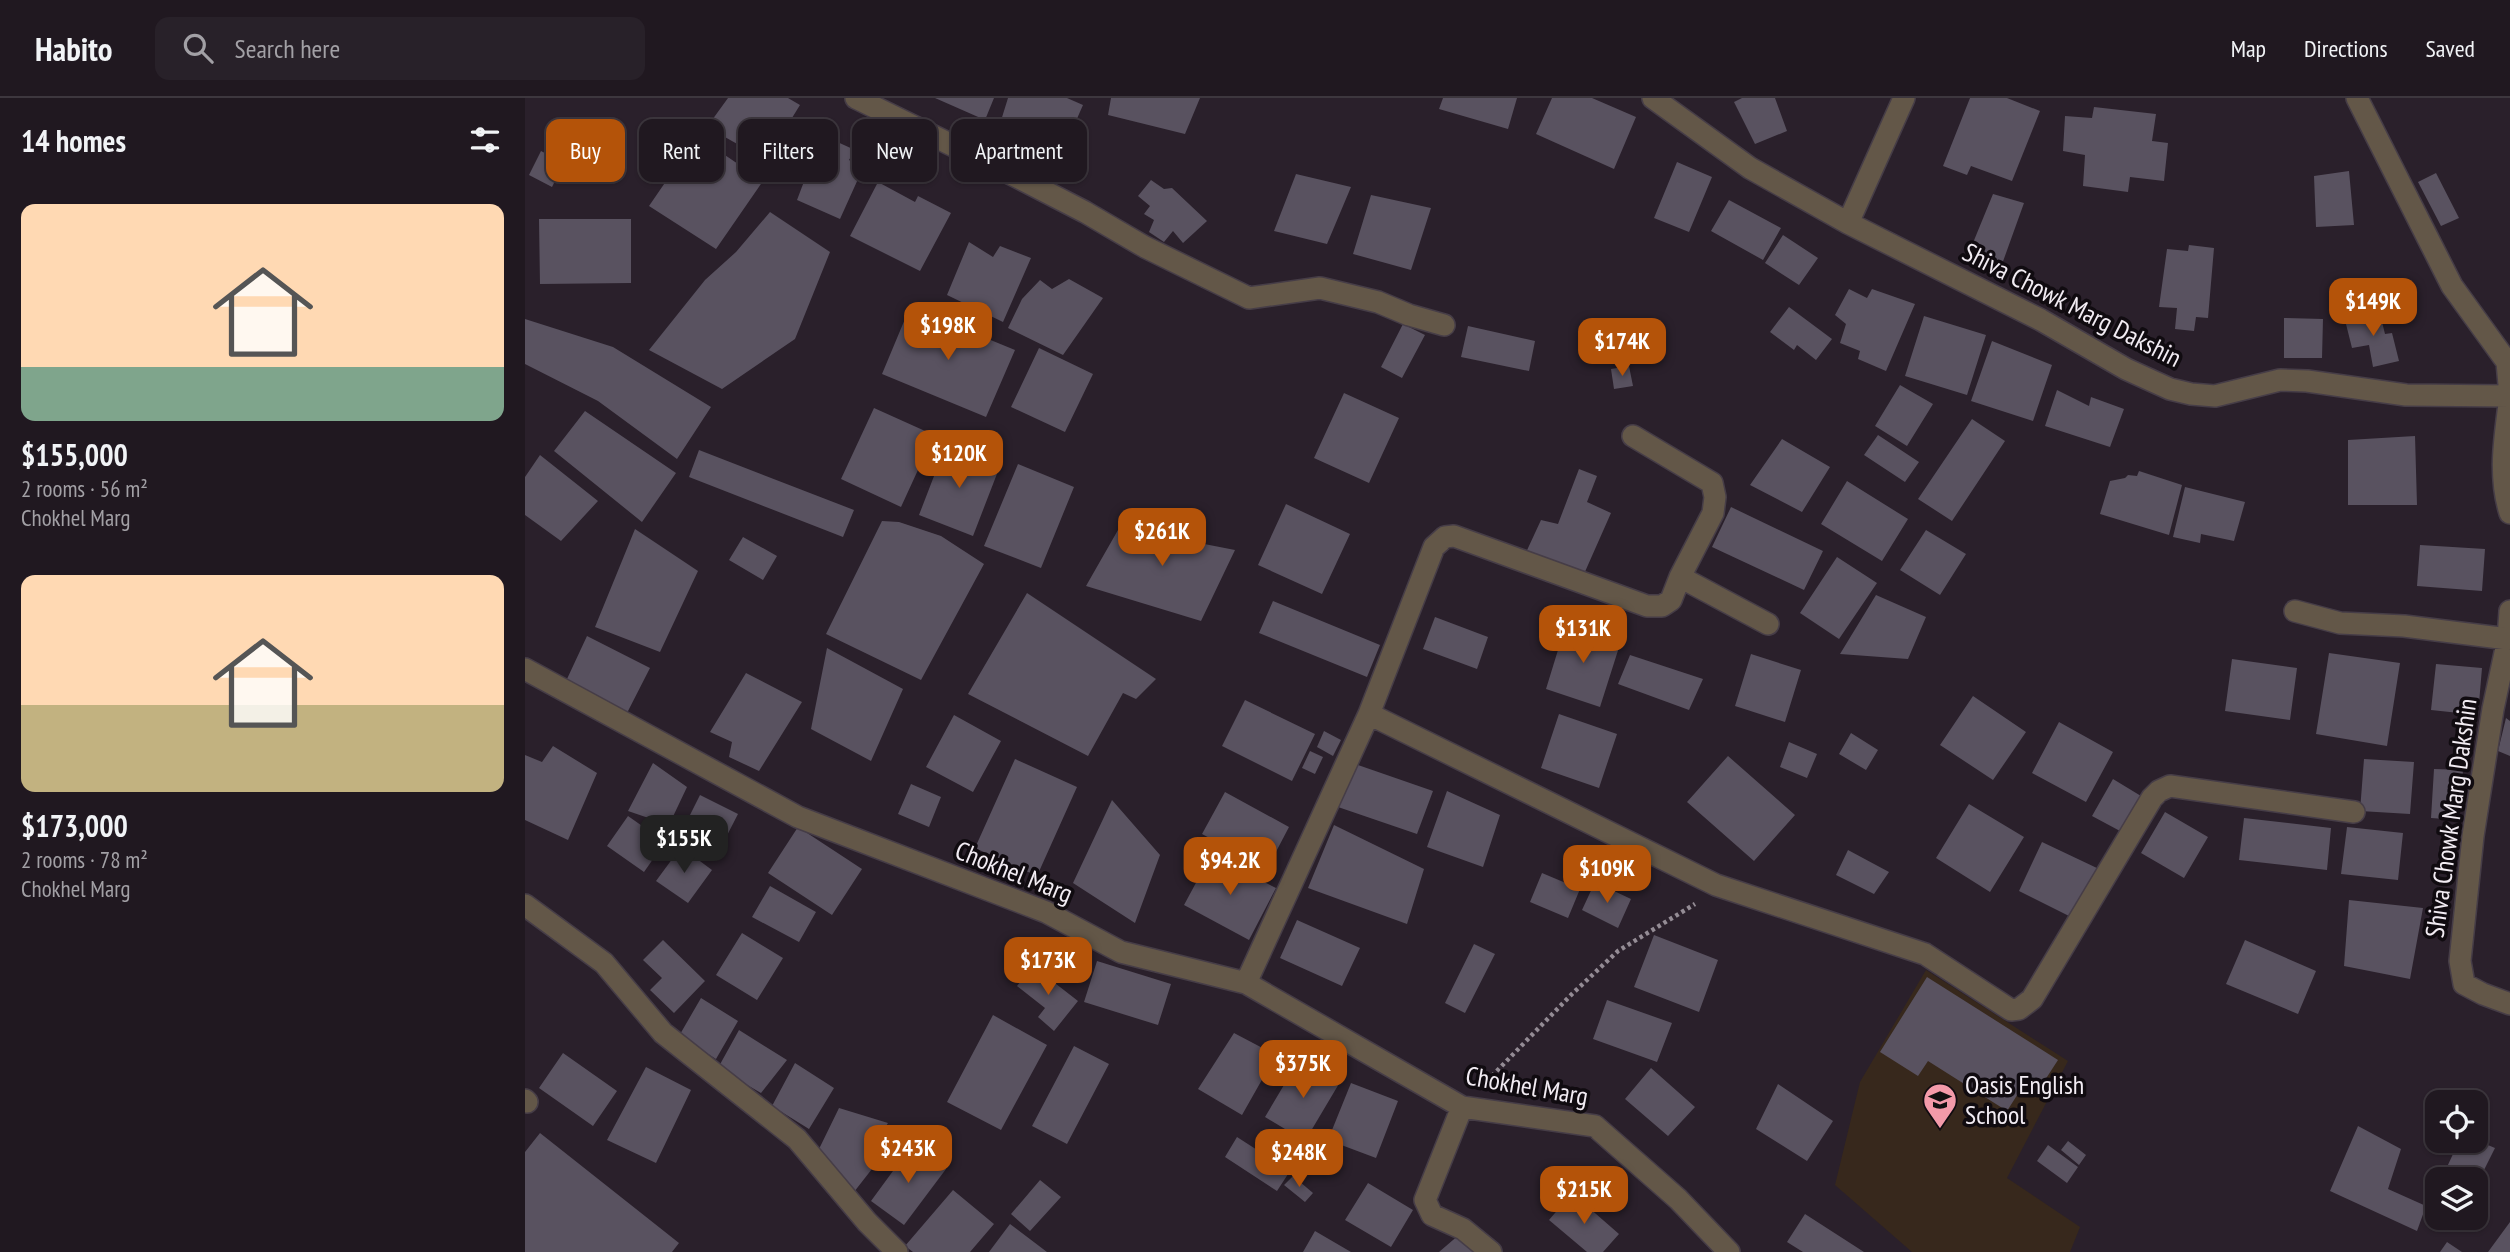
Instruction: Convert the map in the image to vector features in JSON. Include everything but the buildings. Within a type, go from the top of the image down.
[{"type":"street","points":[[856,98],[1013,174],[1145,247],[1249,298],[1320,288],[1378,302],[1444,325]]},
{"type":"street","name":"Shiva Chowk Marg Dakshin","points":[[1653,98],[1750,168],[1848,223],[2041,320],[2126,369],[2170,389],[2215,396],[2280,380],[2307,380],[2406,395],[2510,396]]},
{"type":"street","points":[[1848,223],[1904,98]]},
{"type":"street","points":[[2357,98],[2452,286],[2507,362],[2510,396],[2501,460],[2505,498],[2510,513]]},
{"type":"street","points":[[1246,983],[1369,714],[1434,547],[1445,537],[1454,536],[1647,606],[1663,606],[1671,600],[1713,513],[1715,497],[1712,483],[1633,436]]},
{"type":"street","points":[[1680,577],[1768,624]]},
{"type":"street","points":[[2295,611],[2340,623],[2404,626],[2508,639]]},
{"type":"street","name":"Shiva Chowk Marg Dakshin","points":[[2510,611],[2508,639],[2493,709],[2473,836],[2460,961],[2464,984],[2510,1004]]},
{"type":"street","name":"Chokhel Marg","points":[[525,669],[797,817],[1047,912],[1121,952],[1246,983],[1462,1107],[1595,1126],[1678,1199],[1729,1252]]},
{"type":"street","points":[[1369,714],[1716,886],[1925,954],[2011,1010],[2019,1009],[2032,999],[2159,790],[2170,786],[2354,812]]},
{"type":"street","points":[[525,905],[604,963],[663,1033],[797,1139],[867,1222],[897,1252]]},
{"type":"street","points":[[1462,1107],[1425,1200],[1433,1215],[1464,1229],[1491,1252]]},
{"type":"path","points":[[1462,1107],[1572,994],[1618,951],[1689,909],[1716,886]]},
{"type":"shaded area","name":"Oasis English School","points":[[1926,970],[2068,1061],[2007,1178],[2080,1227],[2070,1252],[1912,1252],[1835,1185],[1860,1082]]},
{"type":"place","name":"Oasis English School","points":[[1940,1130]]}]
